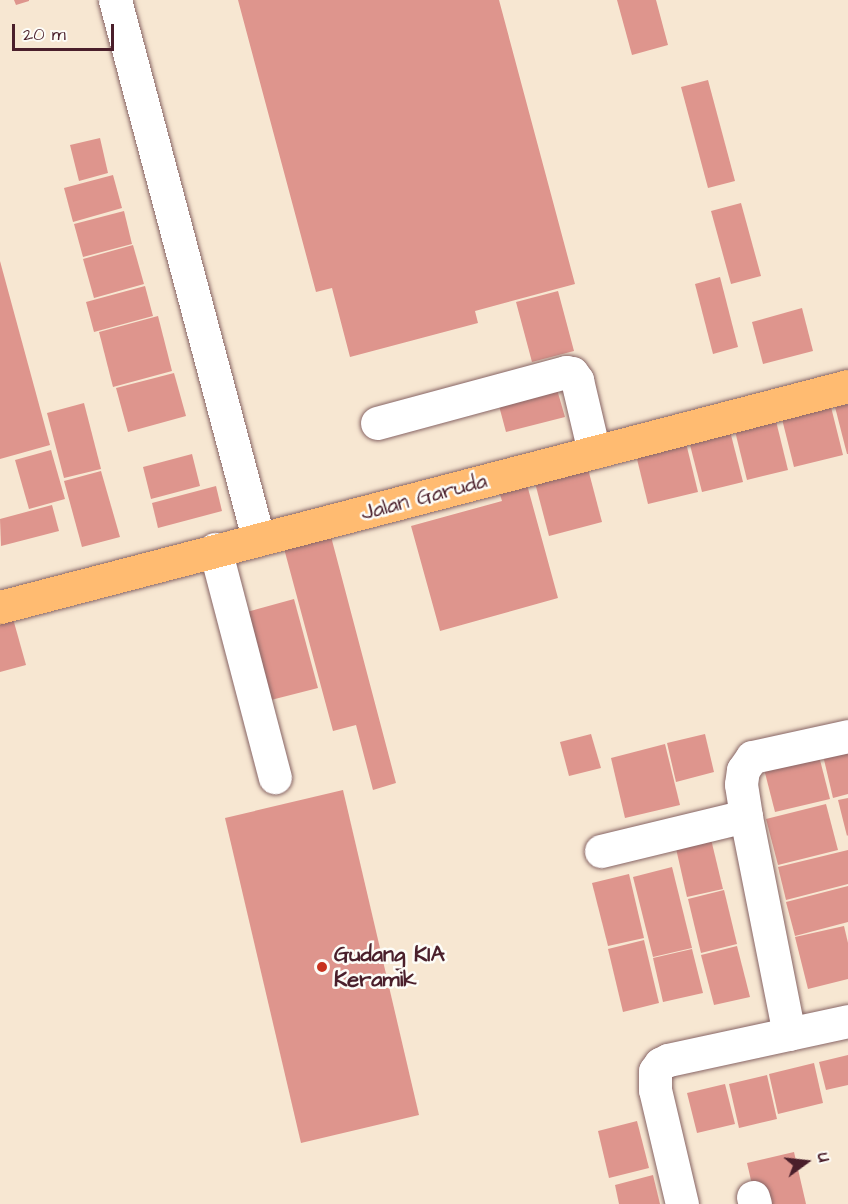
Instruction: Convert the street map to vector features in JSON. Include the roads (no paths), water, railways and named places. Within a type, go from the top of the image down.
[{"type":"main road","name":"Jalan Garuda","points":[[0,607],[215,549],[356,516],[848,386]]},
{"type":"street","points":[[115,0],[258,538]]},
{"type":"street","points":[[377,423],[566,372],[572,373],[577,380],[594,452]]},
{"type":"street","points":[[215,549],[275,777]]},
{"type":"street","points":[[789,1034],[746,816],[741,784],[743,770],[752,757],[848,736]]},
{"type":"street","points":[[601,851],[746,816]]},
{"type":"street","points":[[682,1204],[655,1090],[656,1071],[660,1064],[668,1060],[848,1021]]},
{"type":"place","name":"Gudang KIA Keramik","points":[[322,967]]}]
